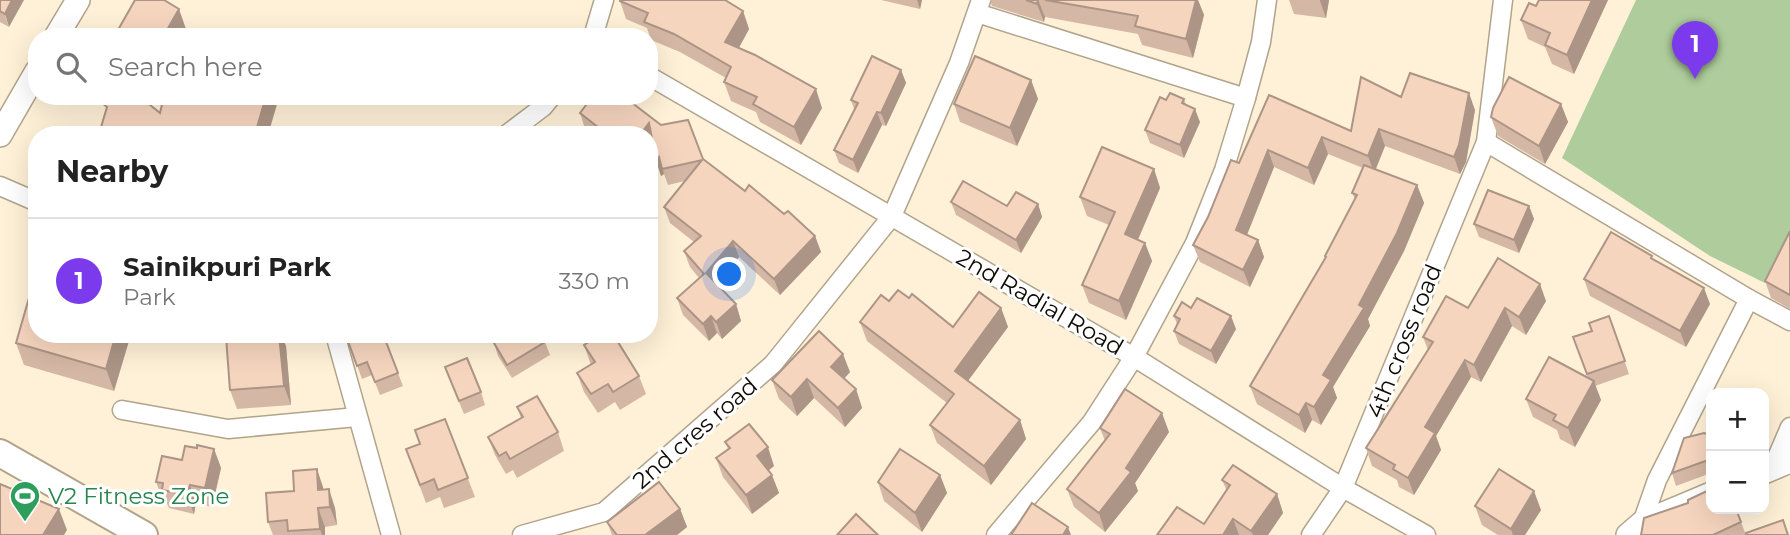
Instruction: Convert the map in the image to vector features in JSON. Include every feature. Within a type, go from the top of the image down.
[{"type":"main road","points":[[0,453],[137,533]]},
{"type":"street","points":[[61,28],[78,0]]},
{"type":"street","points":[[596,28],[604,0]]},
{"type":"street","points":[[996,535],[1092,422],[1135,357],[1195,243],[1224,170],[1247,98],[1261,42],[1267,0]]},
{"type":"street","name":"4th cross road","points":[[1311,535],[1343,488],[1486,142],[1503,0]]},
{"type":"street","points":[[979,7],[1247,98]]},
{"type":"street","name":"2nd cres road","points":[[522,535],[604,512],[773,365],[892,216],[959,63],[979,7]]},
{"type":"street","name":"2nd Radial Road","points":[[658,81],[1135,357],[1343,488],[1426,535]]},
{"type":"street","points":[[0,135],[28,87]]},
{"type":"street","points":[[518,126],[545,105]]},
{"type":"street","points":[[1486,142],[1790,321]]},
{"type":"street","points":[[0,186],[28,198]]},
{"type":"street","points":[[1635,529],[1749,299]]},
{"type":"street","points":[[337,343],[391,535]]},
{"type":"street","points":[[122,410],[228,429],[357,417]]},
{"type":"street","points":[[1775,467],[1790,427]]},
{"type":"street","points":[[1635,529],[1706,496]]},
{"type":"green space","points":[[1636,0],[1790,0],[1790,232],[1765,283],[1710,256],[1562,158]]},
{"type":"building","points":[[0,0],[12,0],[5,14],[0,11]]},
{"type":"building","points":[[135,0],[164,0],[179,9],[168,28],[119,28]]},
{"type":"building","points":[[620,0],[725,0],[743,11],[725,42],[755,55],[816,89],[794,127],[753,104],[757,97],[724,82],[731,67],[674,34],[644,22],[648,13]]},
{"type":"building","points":[[1045,0],[1196,0],[1186,39],[1135,26],[1138,16]]},
{"type":"building","points":[[1539,0],[1592,0],[1567,55],[1545,45],[1550,33],[1521,20],[1529,3],[1536,6]]},
{"type":"building","points":[[872,56],[901,70],[881,113],[877,112],[853,160],[834,150],[858,103],[851,100]]},
{"type":"building","points":[[975,56],[1031,80],[1010,128],[954,104]]},
{"type":"building","points":[[1410,73],[1469,93],[1459,145],[1454,157],[1379,129],[1368,156],[1322,137],[1308,168],[1268,150],[1236,230],[1258,240],[1243,270],[1193,245],[1208,217],[1231,160],[1239,163],[1269,95],[1351,131],[1361,77],[1401,97]]},
{"type":"building","points":[[1509,77],[1561,104],[1539,146],[1491,117]]},
{"type":"building","points":[[1170,93],[1184,99],[1182,103],[1195,109],[1180,145],[1145,130],[1160,97],[1166,100]]},
{"type":"building","points":[[104,105],[150,105],[160,113],[162,105],[263,105],[257,126],[101,126],[107,107]]},
{"type":"building","points":[[586,105],[635,105],[661,125],[688,120],[703,159],[745,191],[749,185],[784,214],[788,211],[815,236],[774,279],[733,241],[706,273],[736,304],[716,322],[711,316],[703,324],[677,298],[704,274],[684,251],[701,236],[664,207],[702,160],[662,169],[658,158],[658,126],[650,126],[649,123],[647,126],[597,126],[580,113]]},
{"type":"building","points":[[1102,147],[1154,169],[1125,234],[1145,243],[1119,301],[1082,285],[1115,212],[1080,197]]},
{"type":"building","points":[[1364,165],[1417,185],[1397,233],[1359,305],[1364,308],[1323,375],[1331,380],[1314,407],[1306,403],[1299,415],[1250,386],[1326,257],[1357,195],[1352,193]]},
{"type":"building","points":[[963,181],[1007,206],[1016,192],[1038,204],[1016,240],[951,202]]},
{"type":"building","points":[[1488,190],[1529,206],[1514,240],[1474,224]]},
{"type":"building","points":[[1790,231],[1790,295],[1765,281]]},
{"type":"building","points":[[1611,232],[1704,288],[1680,331],[1584,279]]},
{"type":"building","points":[[1498,258],[1540,284],[1519,317],[1505,308],[1474,365],[1465,360],[1425,427],[1435,433],[1408,478],[1393,469],[1395,465],[1366,448],[1433,342],[1423,337],[1446,296],[1468,308]]},
{"type":"building","points":[[898,290],[909,298],[912,294],[953,327],[979,292],[1001,308],[955,371],[1020,420],[984,466],[930,425],[954,394],[860,322],[881,295],[889,301]]},
{"type":"building","points":[[1197,298],[1231,316],[1211,351],[1174,331],[1180,319],[1174,316],[1182,302],[1191,308]]},
{"type":"building","points":[[28,301],[28,343],[113,343],[106,369],[16,343]]},
{"type":"building","points":[[1609,316],[1625,361],[1587,374],[1573,337],[1592,331],[1589,323]]},
{"type":"building","points":[[819,331],[843,354],[831,367],[856,389],[838,408],[807,379],[791,397],[772,380]]},
{"type":"building","points":[[226,343],[280,343],[284,386],[230,390]]},
{"type":"building","points":[[349,343],[386,343],[398,373],[375,382],[367,362],[357,366]]},
{"type":"building","points":[[494,343],[543,343],[507,365]]},
{"type":"building","points":[[619,343],[639,376],[613,392],[608,384],[591,394],[577,373],[595,362],[584,345]]},
{"type":"building","points":[[1549,357],[1594,381],[1568,428],[1553,420],[1556,415],[1526,399]]},
{"type":"building","points":[[467,358],[481,392],[459,401],[445,367]]},
{"type":"building","points":[[1125,389],[1162,413],[1126,468],[1131,472],[1099,513],[1067,489],[1110,434],[1100,428]]},
{"type":"building","points":[[537,396],[558,432],[510,459],[506,452],[499,456],[488,437],[523,417],[517,407]]},
{"type":"building","points":[[445,419],[468,478],[438,490],[434,479],[420,485],[406,449],[420,444],[415,430]]},
{"type":"building","points":[[749,424],[768,447],[757,456],[772,475],[746,495],[716,458],[730,448],[725,442]]},
{"type":"building","points":[[1706,434],[1706,461],[1672,473],[1684,438]]},
{"type":"building","points":[[197,445],[214,449],[205,488],[190,485],[187,495],[162,490],[163,483],[156,482],[162,456],[182,460],[185,446],[197,448]]},
{"type":"building","points":[[900,449],[940,475],[915,513],[878,482]]},
{"type":"building","points":[[1233,465],[1277,494],[1251,531],[1233,519],[1223,535],[1157,535],[1177,507],[1204,524],[1230,485],[1222,480]]},
{"type":"building","points":[[317,469],[318,490],[329,489],[330,507],[318,508],[320,529],[288,531],[287,520],[268,522],[266,493],[294,491],[293,471]]},
{"type":"building","points":[[1499,469],[1534,491],[1511,529],[1475,506]]},
{"type":"building","points":[[659,482],[680,509],[645,535],[617,535],[607,522]]},
{"type":"building","points":[[0,484],[59,509],[43,535],[0,535]]},
{"type":"building","points":[[1706,491],[1706,514],[1738,514],[1741,522],[1713,535],[1641,535],[1644,518],[1688,503],[1688,500]]},
{"type":"building","points":[[1032,503],[1068,527],[1063,535],[1011,535]]},
{"type":"building","points":[[856,514],[878,535],[837,535]]},
{"type":"building","points":[[1783,520],[1788,535],[1746,535],[1746,533]]},
{"type":"place","name":"Sainikpuri Park","points":[[1695,79]]},
{"type":"place","name":"V2 Fitness Zone","points":[[25,523]]}]
